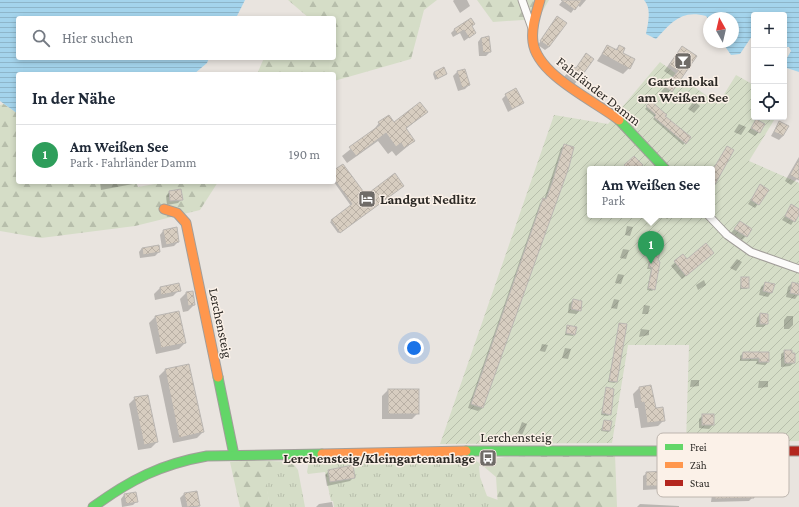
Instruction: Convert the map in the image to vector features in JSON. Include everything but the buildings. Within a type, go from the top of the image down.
[{"type":"street","name":"Fahrländer Damm","points":[[522,0],[532,28],[533,45],[536,56],[547,70],[617,119],[662,166]]},
{"type":"street","name":"Fahrländer Damm","points":[[532,28],[540,0]]},
{"type":"street","name":"Lerchensteig","points":[[164,209],[177,213],[186,223],[234,455]]},
{"type":"street","points":[[711,218],[727,235],[751,252],[799,269]]},
{"type":"street","name":"Lerchensteig","points":[[93,507],[137,476],[154,468],[189,459],[234,455],[488,451],[657,450]]},
{"type":"street","name":"Lerchensteig","points":[[789,450],[799,450]]},
{"type":"green space","points":[[288,0],[437,0],[424,10],[411,59],[336,80],[336,72],[258,72],[263,60],[336,60],[336,16],[307,16]]},
{"type":"green space","points":[[477,0],[549,0],[538,19],[493,22]]},
{"type":"green space","points":[[660,62],[718,104],[736,75],[751,83],[751,120],[774,120],[749,161],[799,183],[799,441],[789,441],[789,433],[686,433],[689,345],[628,345],[612,443],[440,444],[554,115],[608,124]]},
{"type":"green space","points":[[4,104],[16,113],[16,184],[137,184],[138,187],[154,184],[217,184],[200,210],[135,226],[41,238],[0,231],[0,105]]},
{"type":"green space","points":[[615,454],[617,507],[498,507],[496,477],[482,465],[485,460],[505,457]]},
{"type":"green space","points":[[250,460],[292,462],[298,470],[264,470],[270,507],[240,507],[230,462]]},
{"type":"green space","points":[[475,460],[482,465],[479,466],[480,477],[487,496],[498,500],[498,507],[334,507],[333,501],[331,501],[325,472],[308,474],[307,472],[309,461]]},
{"type":"green space","points":[[263,470],[298,470],[305,507],[270,507]]},
{"type":"water","points":[[0,0],[245,0],[237,16],[16,16],[16,60],[208,60],[207,63],[196,72],[16,72],[16,113],[0,101]]},
{"type":"water","points":[[644,0],[799,0],[799,72],[787,68],[787,58],[791,51],[789,47],[787,47],[787,12],[751,12],[751,38],[740,54],[731,55],[726,48],[739,48],[739,12],[703,12],[703,15],[690,14],[683,16],[672,23],[656,39],[646,34],[649,12]]},
{"type":"traffic: fast","points":[[619,120],[662,166]]},
{"type":"traffic: fast","points":[[218,377],[234,455]]},
{"type":"traffic: fast","points":[[466,451],[657,451]]},
{"type":"traffic: fast","points":[[93,507],[133,481],[147,474],[190,459],[207,456],[322,454]]},
{"type":"traffic: slow","points":[[540,0],[534,21],[533,32],[533,42],[537,54],[545,65],[568,86],[619,120]]},
{"type":"traffic: slow","points":[[164,209],[177,213],[186,223],[218,377]]},
{"type":"traffic: slow","points":[[322,454],[466,451]]},
{"type":"traffic: jam","points":[[789,451],[799,451]]},
{"type":"place","name":"Gartenlokal am Weißen See","points":[[683,61]]},
{"type":"place","name":"Landgut Nedlitz","points":[[367,199]]},
{"type":"place","name":"Am Weißen See","points":[[651,264]]},
{"type":"place","name":"Lerchensteig/Kleingartenanlage","points":[[488,458]]}]
